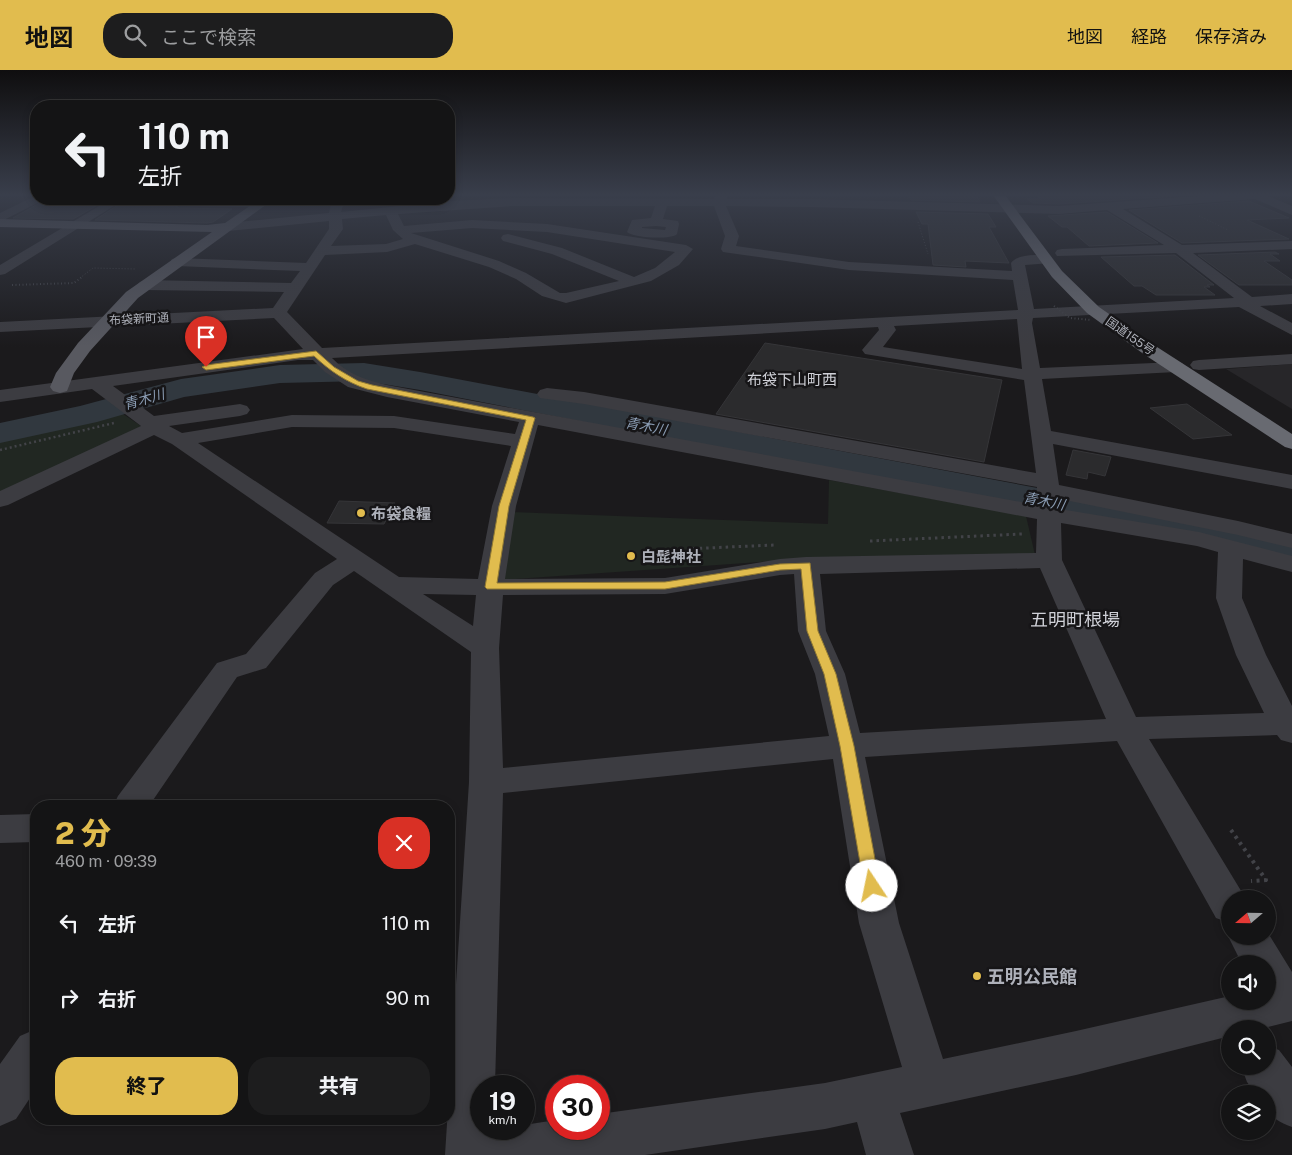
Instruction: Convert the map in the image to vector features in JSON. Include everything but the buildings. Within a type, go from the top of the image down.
[{"type":"highway","name":"国道155号","points":[[1045,246],[1054,257],[1094,295],[1292,425]]},
{"type":"highway","name":"国道155号","points":[[1047,246],[1063,280],[1092,315],[1292,443]]},
{"type":"main road","points":[[60,388],[64,373],[107,321],[145,285],[201,246]]},
{"type":"street","points":[[0,271],[41,246]]},
{"type":"street","points":[[324,246],[278,312],[331,368],[351,380],[387,391],[533,418],[1238,528],[1292,541]]},
{"type":"street","points":[[320,251],[387,248],[395,246]]},
{"type":"street","points":[[439,246],[457,250],[521,276],[536,288],[557,298],[566,298],[634,282],[666,269],[686,249],[657,246]]},
{"type":"street","points":[[457,250],[474,246]]},
{"type":"street","points":[[537,246],[550,248],[634,282]]},
{"type":"street","points":[[729,246],[728,249],[849,266],[1018,276]]},
{"type":"street","points":[[1176,246],[1245,302],[1292,330]]},
{"type":"street","points":[[1268,246],[1292,257]]},
{"type":"street","points":[[1233,890],[1126,729],[1048,560],[1049,498],[1043,436],[1024,323],[1028,314],[1018,276],[1018,264],[1020,261],[1054,257],[1277,246]]},
{"type":"street","points":[[172,266],[310,267]]},
{"type":"street","points":[[145,285],[295,288]]},
{"type":"street","points":[[0,396],[316,354],[1028,314],[1092,315],[1114,309],[1292,299]]},
{"type":"street","name":"布袋新町通","points":[[0,326],[278,312]]},
{"type":"street","points":[[883,322],[888,330],[871,350],[1017,375],[1033,376],[1176,367]]},
{"type":"street","points":[[1199,365],[1292,359]]},
{"type":"street","points":[[95,382],[139,416],[179,440],[485,648]]},
{"type":"street","points":[[179,440],[292,421],[394,422],[533,418],[584,398],[1049,498],[1292,564]]},
{"type":"street","points":[[0,500],[139,416],[240,410]]},
{"type":"street","points":[[469,1155],[486,782],[485,648],[490,587],[504,506],[533,418]]},
{"type":"street","points":[[1043,436],[1292,482]]},
{"type":"street","points":[[486,782],[847,746],[1126,729],[1289,727],[1251,655],[1229,598],[1231,547]]},
{"type":"street","points":[[134,800],[228,670],[256,661],[324,579],[356,560]]},
{"type":"street","points":[[394,585],[490,587],[665,586],[780,567],[806,565],[1048,560]]},
{"type":"street","points":[[806,565],[812,631],[830,674],[847,746],[879,922],[928,1084]]},
{"type":"street","points":[[0,829],[30,828]]},
{"type":"street","points":[[1233,1020],[1282,990]]},
{"type":"street","points":[[479,1155],[824,1106],[1076,1052],[1221,1024]]},
{"type":"street","points":[[0,1103],[30,1060]]},
{"type":"street","points":[[1270,1075],[1292,1104]]},
{"type":"street","points":[[872,1096],[890,1155]]},
{"type":"path","points":[[925,246],[933,272]]},
{"type":"path","points":[[9,285],[74,283],[93,268],[172,266]]},
{"type":"path","points":[[1054,306],[1070,318],[1092,315]]},
{"type":"path","points":[[0,450],[139,416]]},
{"type":"path","points":[[662,550],[665,564]]},
{"type":"path","points":[[1231,830],[1266,880],[1245,890]]},
{"type":"shaded area","points":[[1292,364],[1292,409],[1226,369]]},
{"type":"shaded area","points":[[117,410],[141,426],[0,493],[0,436]]},
{"type":"shaded area","points":[[829,480],[1026,516],[1035,555],[788,560],[500,580],[511,512],[828,524]]},
{"type":"waterway","name":"青木川","points":[[0,433],[85,415],[181,388],[280,374],[364,372],[420,381],[1235,537],[1292,552]]},
{"type":"place","name":"布袋食糧","points":[[361,513]]},
{"type":"place","name":"白髭神社","points":[[631,556]]},
{"type":"place","name":"五明公民館","points":[[977,976]]},
{"type":"district","name":"布袋下山町西","points":[[792,379]]},
{"type":"district","name":"五明町根場","points":[[1075,619]]},
{"type":"route","points":[[206,367],[316,354],[331,368],[356,383],[387,391],[530,418],[504,506],[490,587],[665,586],[780,567],[806,565],[812,631],[830,674],[847,746],[872,886]]}]
